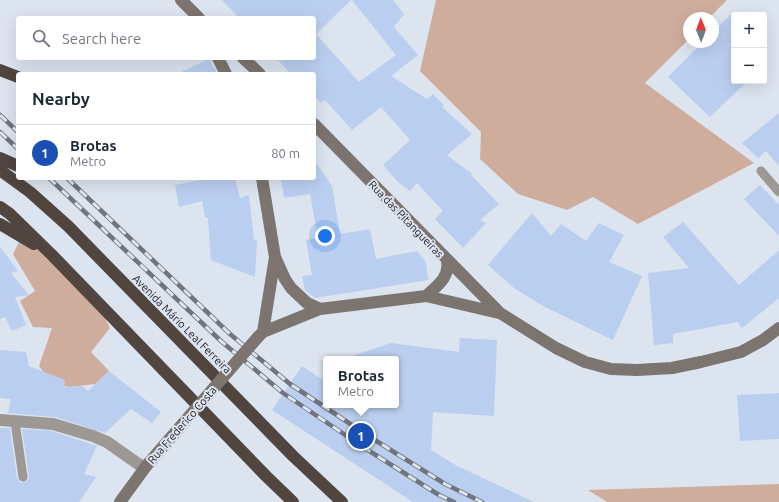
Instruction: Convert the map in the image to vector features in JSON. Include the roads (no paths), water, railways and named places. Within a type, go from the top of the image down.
[{"type":"highway","points":[[0,70],[16,76]]},
{"type":"highway","points":[[0,158],[16,165]]},
{"type":"highway","name":"Avenida Mário Leal Ferreira","points":[[0,170],[30,192],[68,226],[288,450],[342,502]]},
{"type":"highway","points":[[0,206],[52,255],[266,476],[294,502]]},
{"type":"highway","points":[[0,224],[52,255]]},
{"type":"main road","points":[[181,0],[197,16]]},
{"type":"main road","points":[[219,60],[225,72]]},
{"type":"main road","points":[[245,60],[258,72]]},
{"type":"main road","name":"Rua das Pitangueiras","points":[[316,126],[447,261],[500,313],[556,348],[585,362],[611,369],[637,370],[672,368],[741,352],[763,340],[779,328]]},
{"type":"main road","points":[[262,180],[274,257],[291,288],[307,303],[320,308]]},
{"type":"main road","points":[[260,334],[274,257]]},
{"type":"main road","points":[[426,296],[446,275],[448,269],[447,261]]},
{"type":"main road","name":"Rua das Pitangueiras","points":[[320,308],[426,296],[500,313]]},
{"type":"main road","name":"Rua Frederico Costa","points":[[120,502],[146,467],[260,334],[320,308]]},
{"type":"street","points":[[0,420],[52,424],[93,436],[107,442],[146,467]]},
{"type":"lane","points":[[761,171],[779,192]]},
{"type":"lane","points":[[16,422],[23,477]]},
{"type":"railway","points":[[0,115],[16,130]]},
{"type":"railway","points":[[0,132],[16,147]]},
{"type":"railway","points":[[51,180],[222,342],[283,393],[363,447],[439,495],[454,502]]},
{"type":"railway","points":[[69,180],[230,334],[290,384],[323,406]]},
{"type":"railway","points":[[326,408],[445,484],[482,502]]},
{"type":"place","name":"Brotas","points":[[361,436]]}]
